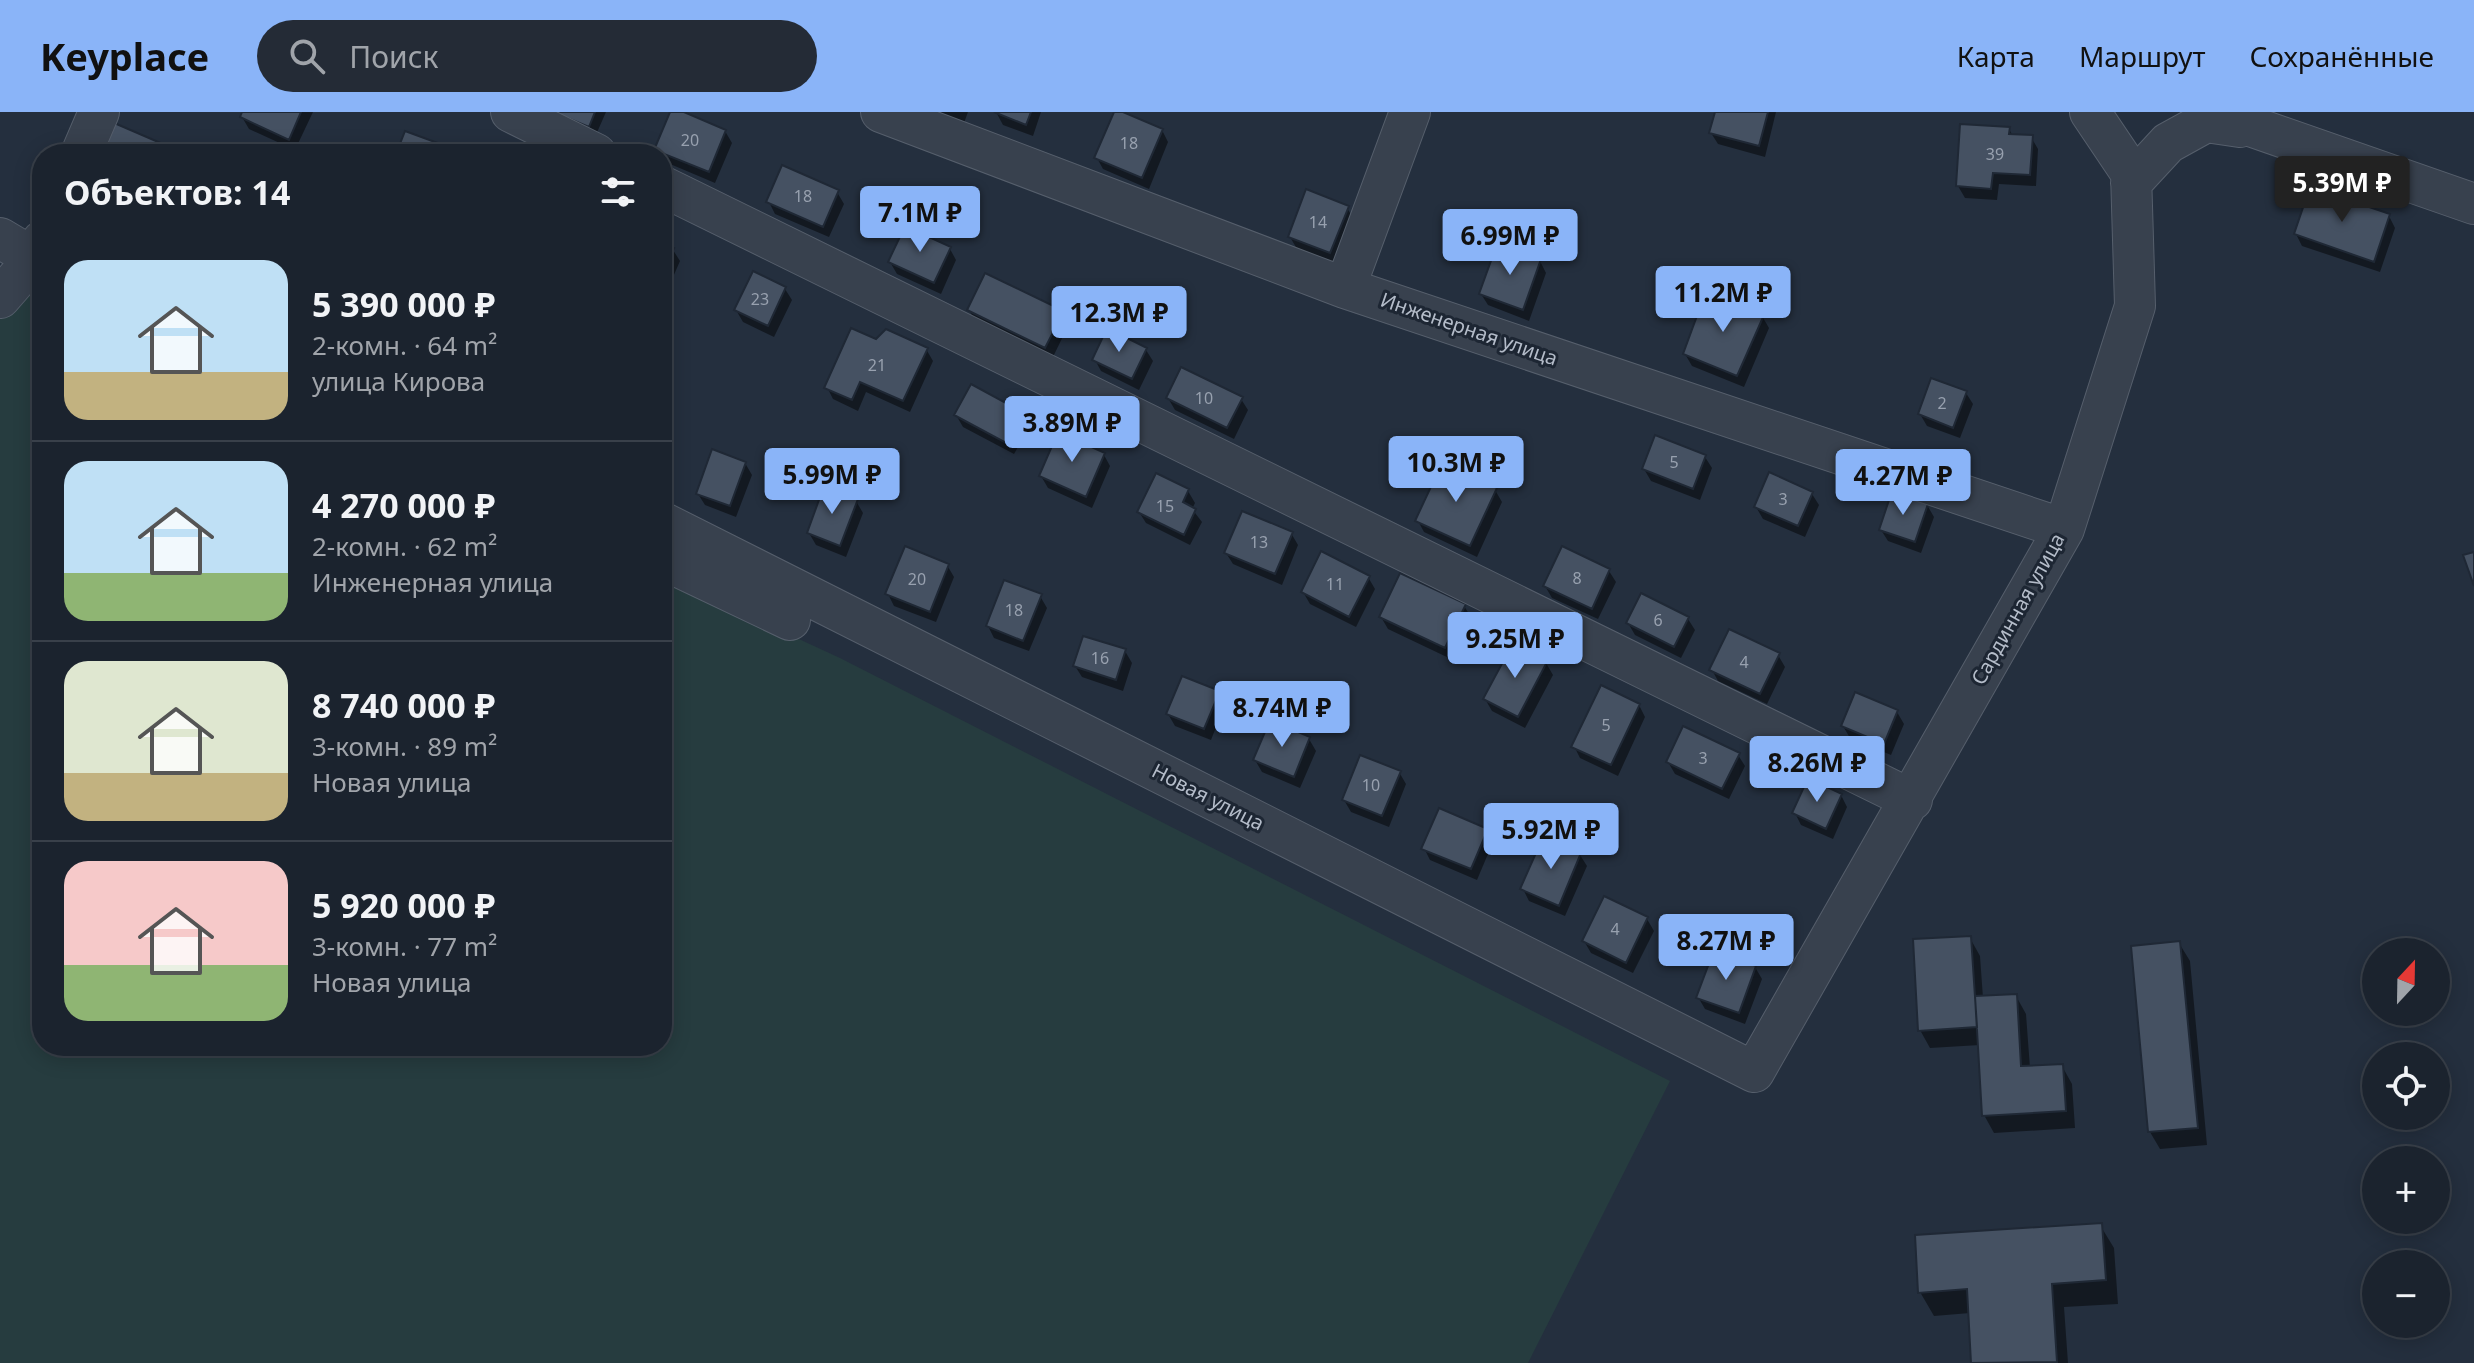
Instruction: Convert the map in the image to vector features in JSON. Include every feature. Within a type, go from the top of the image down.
[{"type":"street","points":[[85,144],[99,112]]},
{"type":"street","points":[[511,112],[576,144]]},
{"type":"street","name":"Инженерная улица","points":[[881,112],[1345,288],[2064,529]]},
{"type":"street","points":[[1345,288],[1410,112]]},
{"type":"street","name":"Сардинная улица","points":[[1754,1072],[2064,529],[2135,306],[2131,173],[2090,112]]},
{"type":"street","points":[[2210,112],[2268,122],[2474,204]]},
{"type":"street","points":[[2131,183],[2168,143],[2206,122],[2268,122]]},
{"type":"street","points":[[672,191],[1912,800]]},
{"type":"street","points":[[0,238],[32,252]]},
{"type":"street","points":[[0,298],[32,263]]},
{"type":"street","name":"Новая улица","points":[[672,527],[1754,1072]]},
{"type":"street","points":[[672,564],[790,620]]},
{"type":"green space","points":[[0,271],[32,285],[32,1056],[672,1056],[672,581],[840,658],[1670,1081],[1528,1363],[0,1363]]},
{"type":"building","points":[[242,112],[301,112],[289,140],[240,117]]},
{"type":"building","points":[[553,112],[595,112],[589,127]]},
{"type":"building","points":[[670,112],[684,112],[726,130],[709,172],[672,157],[672,144],[657,144]]},
{"type":"building","points":[[994,112],[1031,112],[1026,125]]},
{"type":"building","points":[[1114,112],[1123,112],[1163,129],[1142,178],[1094,158]]},
{"type":"building","points":[[1715,112],[1768,112],[1759,146],[1709,133]]},
{"type":"building","points":[[105,119],[163,144],[94,144]]},
{"type":"building","points":[[1960,124],[2010,127],[2009,134],[2033,135],[2030,175],[1993,173],[1991,189],[1956,186]]},
{"type":"building","points":[[405,131],[440,144],[400,144]]},
{"type":"building","points":[[782,165],[839,190],[823,227],[766,202]]},
{"type":"building","points":[[2310,187],[2390,214],[2374,262],[2294,234]]},
{"type":"building","points":[[1306,189],[1349,206],[1330,253],[1288,237]]},
{"type":"building","points":[[905,226],[951,247],[934,283],[888,262]]},
{"type":"building","points":[[1497,244],[1541,259],[1523,310],[1479,294]]},
{"type":"building","points":[[753,271],[786,287],[768,326],[734,310]]},
{"type":"building","points":[[985,273],[1064,311],[1045,348],[967,310]]},
{"type":"building","points":[[1705,294],[1764,315],[1737,376],[1683,354]]},
{"type":"building","points":[[851,328],[876,339],[886,329],[928,348],[903,401],[860,382],[852,400],[824,388]]},
{"type":"building","points":[[1107,328],[1147,348],[1132,379],[1092,360]]},
{"type":"building","points":[[1181,367],[1243,397],[1227,428],[1166,398]]},
{"type":"building","points":[[1931,378],[1967,391],[1953,428],[1918,414]]},
{"type":"building","points":[[971,384],[1024,413],[1008,444],[954,415]]},
{"type":"building","points":[[1058,432],[1105,453],[1086,497],[1039,476]]},
{"type":"building","points":[[1655,435],[1706,455],[1693,489],[1642,469]]},
{"type":"building","points":[[712,449],[746,462],[730,506],[696,494]]},
{"type":"building","points":[[1442,463],[1497,488],[1470,546],[1415,521]]},
{"type":"building","points":[[1769,472],[1813,492],[1798,526],[1754,507]]},
{"type":"building","points":[[1156,473],[1189,489],[1183,502],[1196,509],[1184,535],[1137,512]]},
{"type":"building","points":[[824,486],[858,499],[840,546],[807,533]]},
{"type":"building","points":[[1892,491],[1928,504],[1915,542],[1879,530]]},
{"type":"building","points":[[1242,511],[1293,532],[1275,574],[1224,553]]},
{"type":"building","points":[[905,546],[949,564],[930,612],[885,594]]},
{"type":"building","points":[[1562,546],[1610,569],[1592,609],[1543,586]]},
{"type":"building","points":[[1321,551],[1370,576],[1349,617],[1301,592]]},
{"type":"building","points":[[2474,552],[2474,586],[2463,555]]},
{"type":"building","points":[[1400,573],[1466,604],[1445,648],[1379,617]]},
{"type":"building","points":[[1004,580],[1042,594],[1023,641],[986,626]]},
{"type":"building","points":[[1641,593],[1689,617],[1674,647],[1626,623]]},
{"type":"building","points":[[1729,629],[1780,653],[1760,694],[1709,670]]},
{"type":"building","points":[[1083,636],[1126,649],[1116,680],[1073,666]]},
{"type":"building","points":[[1513,643],[1547,662],[1518,717],[1483,699]]},
{"type":"building","points":[[1182,676],[1220,691],[1204,729],[1166,714]]},
{"type":"building","points":[[1601,685],[1640,704],[1611,765],[1571,747]]},
{"type":"building","points":[[1855,692],[1898,710],[1884,744],[1841,726]]},
{"type":"building","points":[[1270,720],[1310,737],[1294,777],[1253,760]]},
{"type":"building","points":[[1683,726],[1740,753],[1722,789],[1666,762]]},
{"type":"building","points":[[1360,755],[1401,771],[1382,816],[1342,800]]},
{"type":"building","points":[[1808,778],[1842,794],[1826,829],[1792,813]]},
{"type":"building","points":[[1439,808],[1488,829],[1471,869],[1421,849]]},
{"type":"building","points":[[1543,837],[1581,853],[1559,906],[1520,889]]},
{"type":"building","points":[[1604,896],[1648,917],[1626,963],[1582,941]]},
{"type":"building","points":[[1971,936],[1977,1027],[1918,1031],[1913,939]]},
{"type":"building","points":[[2180,941],[2198,1128],[2148,1132],[2131,946]]},
{"type":"building","points":[[1714,950],[1756,966],[1739,1013],[1696,998]]},
{"type":"building","points":[[2017,994],[2021,1066],[2063,1064],[2066,1111],[1982,1116],[1975,996]]},
{"type":"building","points":[[2102,1223],[2106,1280],[2052,1284],[2057,1362],[1971,1363],[1967,1289],[1918,1293],[1915,1235]]}]
